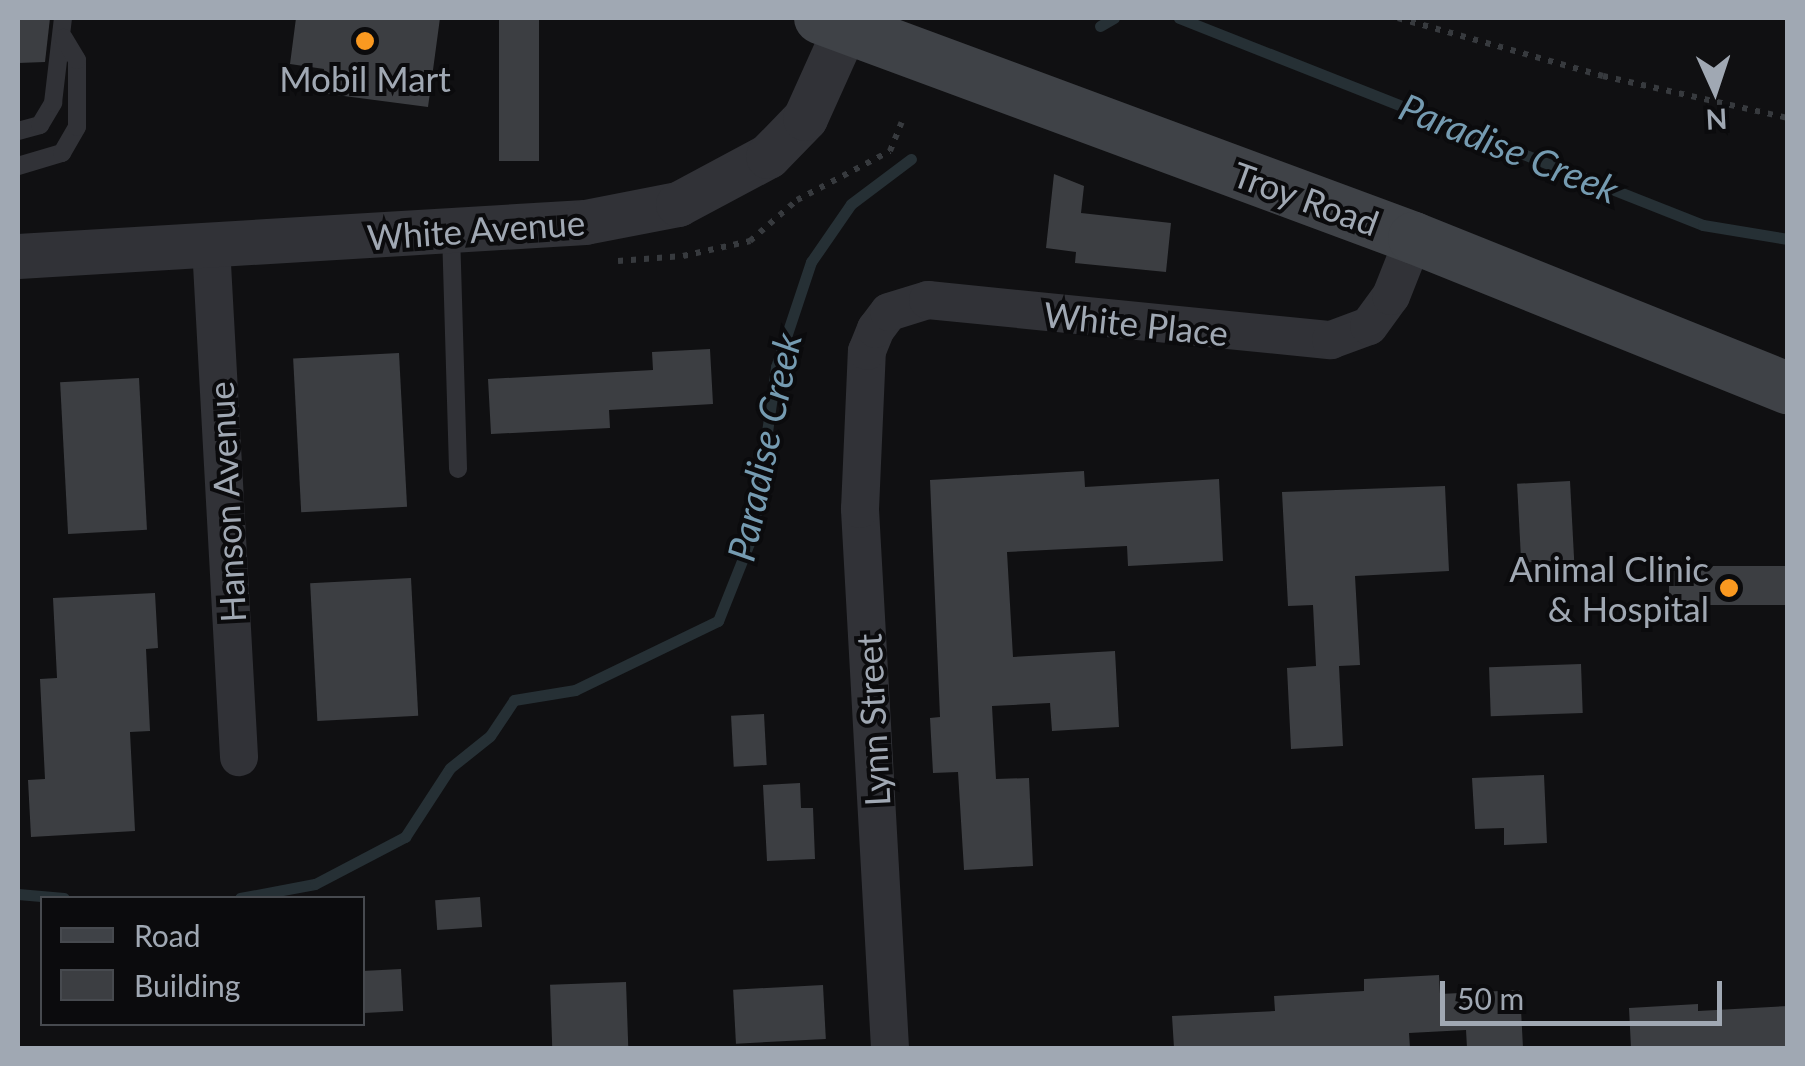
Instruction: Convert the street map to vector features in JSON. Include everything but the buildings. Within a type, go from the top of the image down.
[{"type":"main road","name":"Troy Road","points":[[839,21],[1414,238],[1788,388]]},
{"type":"street","name":"White Avenue","points":[[18,256],[451,232],[635,216],[728,182],[768,156],[805,118],[839,21]]},
{"type":"street","name":"White Place","points":[[864,392],[876,329],[907,302],[1303,342],[1350,337],[1369,326],[1391,296],[1414,238]]},
{"type":"street","name":"Hanson Avenue","points":[[211,246],[239,757]]},
{"type":"street","name":"Lynn Street","points":[[864,392],[860,509],[890,1048]]},
{"type":"lane","points":[[18,131],[40,125],[53,103],[64,38],[63,18]]},
{"type":"lane","points":[[18,166],[62,153],[76,127],[78,60],[64,38]]},
{"type":"lane","points":[[451,232],[458,470]]},
{"type":"path","points":[[1398,18],[1604,76],[1788,118]]},
{"type":"waterway","name":"Paradise Creek","points":[[1100,26],[1114,18]]},
{"type":"waterway","name":"Paradise Creek","points":[[1179,18],[1703,225],[1788,239]]},
{"type":"waterway","name":"Paradise Creek","points":[[251,896],[315,884],[405,837],[450,768],[490,736],[514,700],[575,690],[718,621],[753,533],[776,367],[811,262],[851,204],[911,159]]},
{"type":"waterway","name":"Paradise Creek","points":[[18,894],[41,896]]},
{"type":"place","name":"Mobil Mart","points":[[365,41]]},
{"type":"place","name":"Animal Clinic & Hospital","points":[[1729,588]]}]
